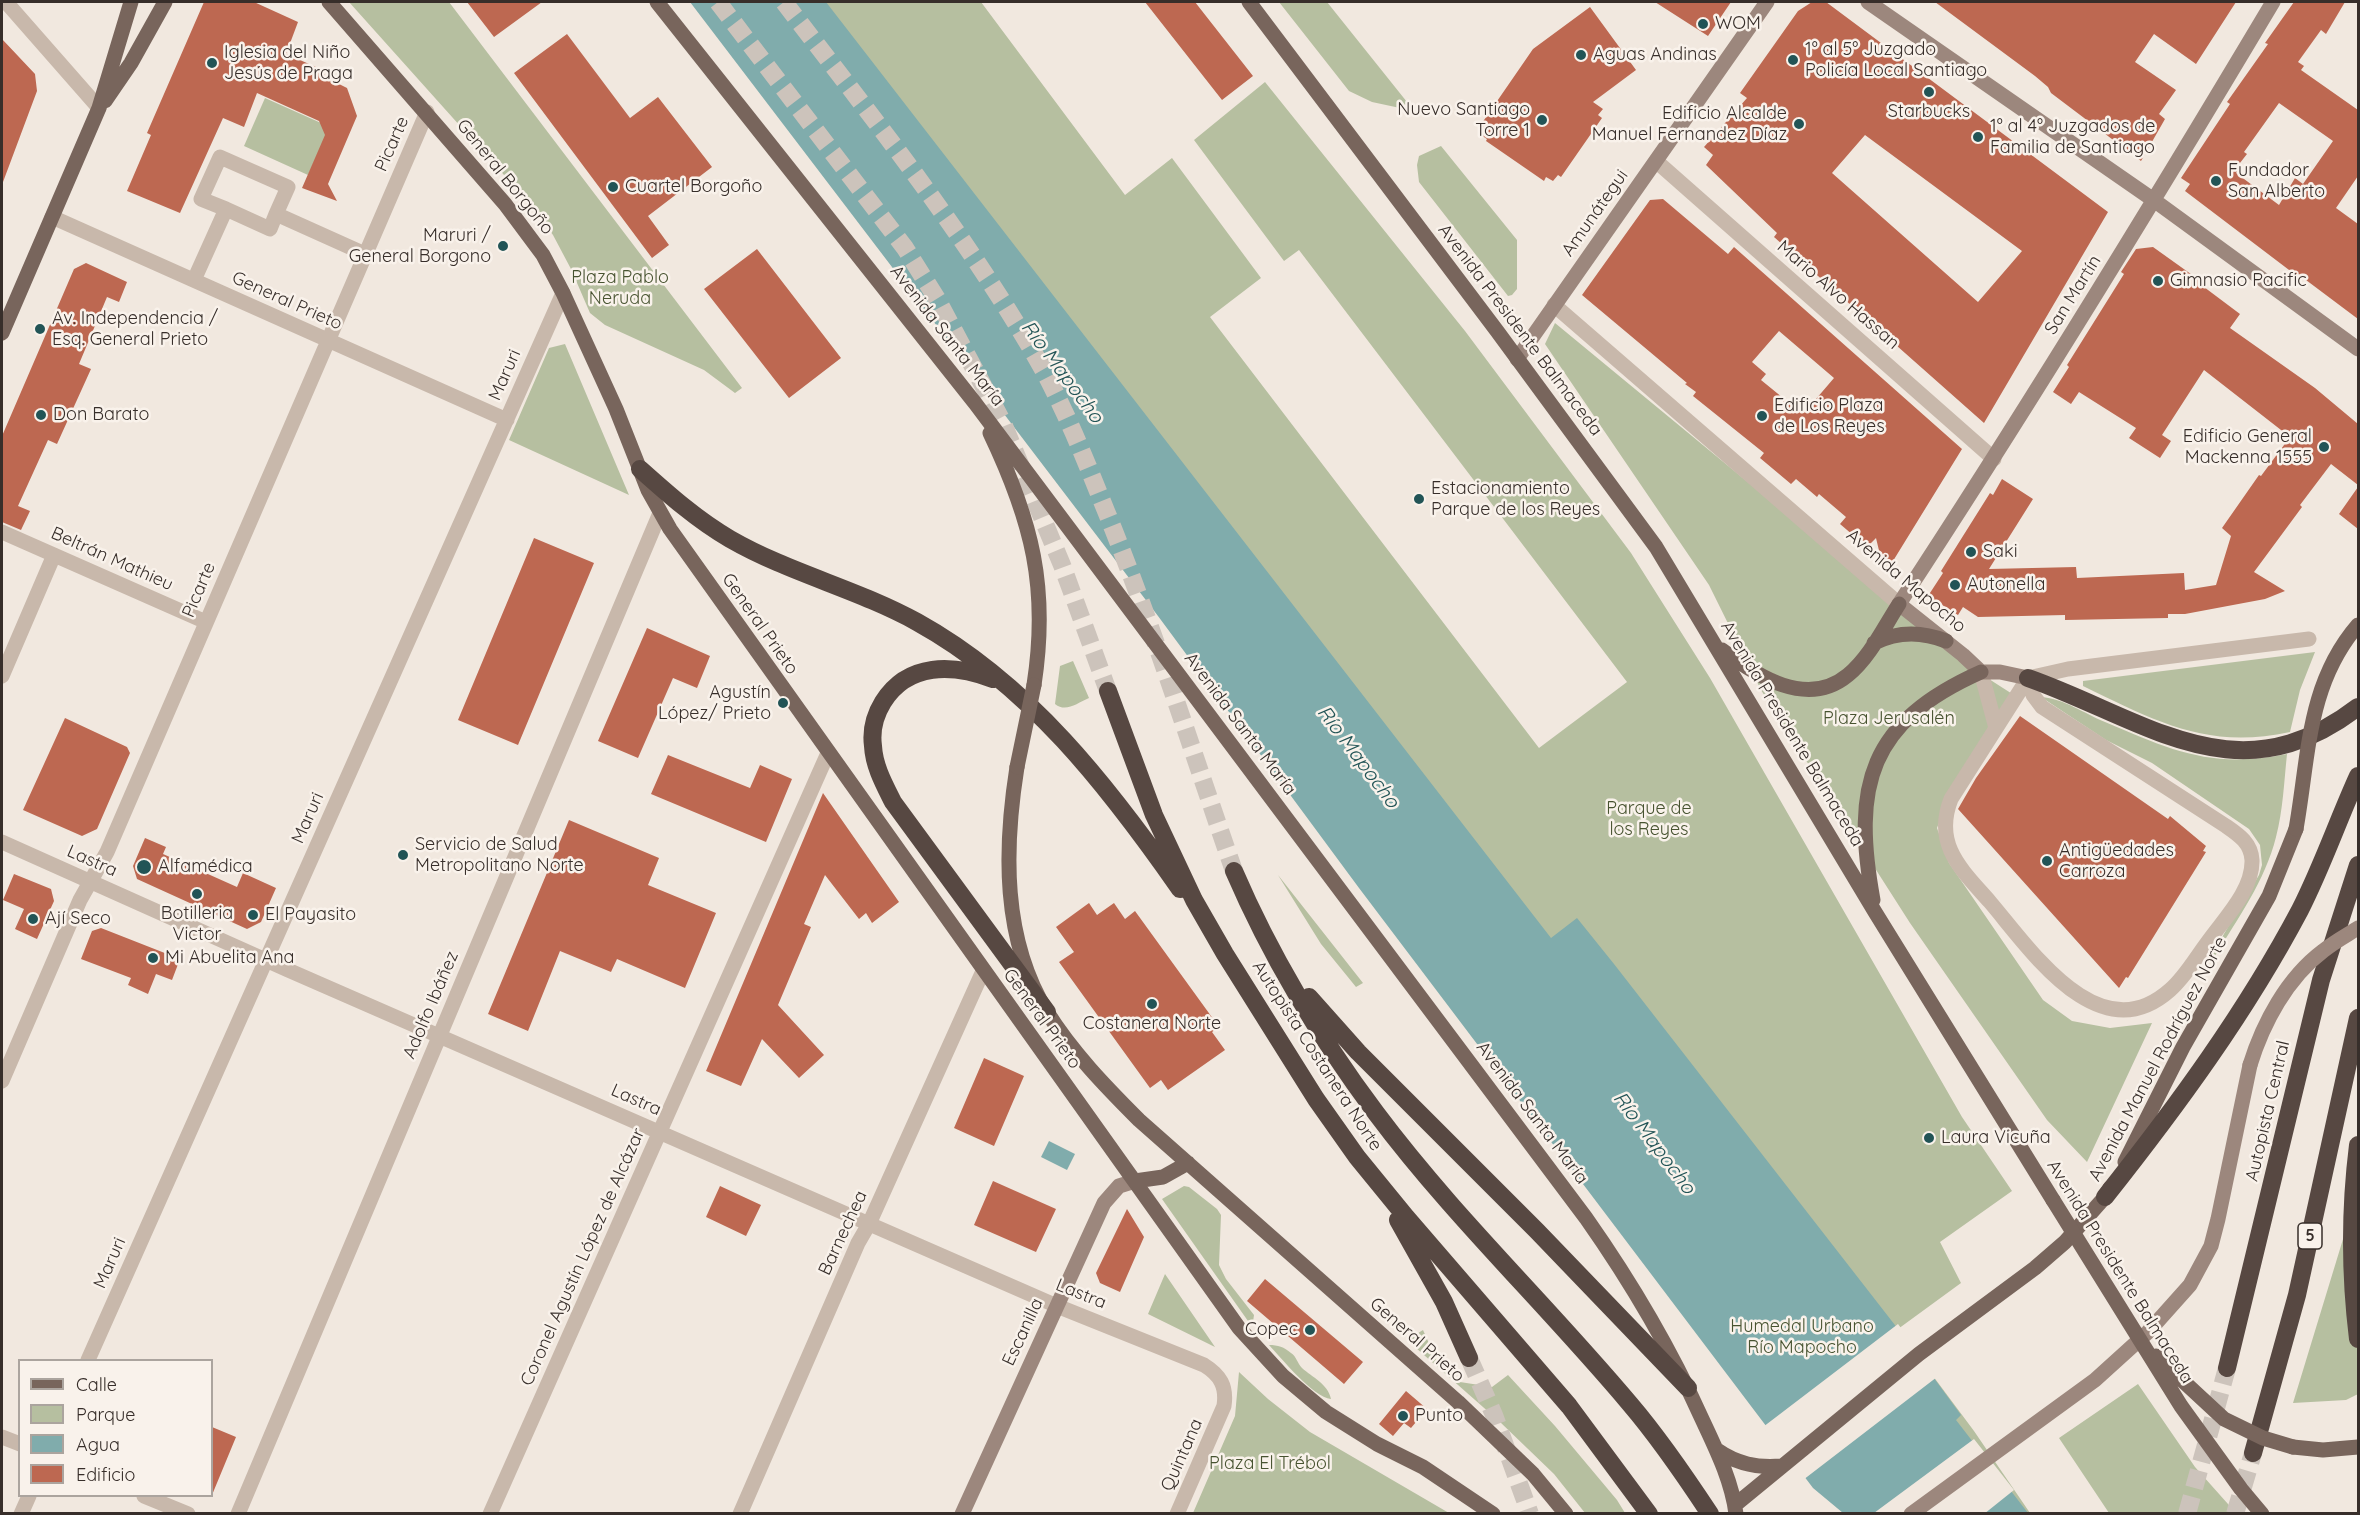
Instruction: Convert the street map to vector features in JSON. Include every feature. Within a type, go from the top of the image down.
[{"type":"highway","points":[[640,469],[704,522],[730,539],[757,553],[887,606],[954,646],[1006,684],[1056,732],[1103,785],[1225,954]]},
{"type":"highway","points":[[1006,684],[952,668],[935,668],[913,674],[894,687],[881,706],[873,732],[873,746],[883,781],[893,802],[1047,1012]]},
{"type":"highway","points":[[2028,678],[2098,705],[2168,738],[2213,749],[2251,751],[2287,744],[2322,731],[2358,707]]},
{"type":"highway","name":"Autopista Costanera Norte","points":[[1108,692],[1154,815],[1194,900],[1316,1099],[1374,1177],[1549,1382],[1649,1514]]},
{"type":"highway","points":[[2106,1197],[2165,1122],[2217,1046],[2268,964],[2301,907],[2358,776]]},
{"type":"highway","name":"Autopista Central","points":[[2227,1368],[2260,1242],[2295,1083],[2322,981],[2358,865]]},
{"type":"highway","name":"Autopista Costanera Norte","points":[[1234,871],[1254,918],[1277,958],[1320,1031],[1376,1114],[1455,1208],[1630,1404],[1665,1449],[1710,1514]]},
{"type":"highway","points":[[1277,958],[1358,1052],[1528,1222],[1688,1388]]},
{"type":"highway","name":"5","points":[[2253,1453],[2297,1295],[2358,1018]]},
{"type":"highway","points":[[2358,1145],[2352,1239],[2358,1339]]},
{"type":"highway","points":[[1374,1177],[1444,1302],[1469,1358]]},
{"type":"main road","points":[[2,333],[99,108],[131,2]]},
{"type":"main road","points":[[99,108],[131,63],[165,2]]},
{"type":"main road","name":"General Borgoño","points":[[329,2],[427,112],[523,226],[543,255],[616,408],[640,469]]},
{"type":"main road","name":"Avenida Santa María","points":[[657,2],[975,403],[1586,1218],[1643,1304],[1688,1388],[1717,1450],[1727,1479],[1732,1511]]},
{"type":"main road","name":"Avenida Presidente Balmaceda","points":[[1249,2],[1656,547],[1875,912],[2139,1339],[2187,1415],[2262,1514]]},
{"type":"main road","name":"Amunátegui","points":[[1517,359],[1767,2]]},
{"type":"main road","points":[[1868,2],[2155,201],[2358,349]]},
{"type":"main road","name":"San Martín","points":[[1899,604],[1994,459],[2155,201],[2273,2]]},
{"type":"main road","name":"General Prieto","points":[[975,403],[1021,507],[1035,558],[1041,630],[1034,685],[1017,767],[1008,838],[1013,915],[1025,963],[1047,1012],[1104,1084],[1188,1163],[1458,1402],[1533,1474],[1566,1514]]},
{"type":"main road","name":"General Prieto","points":[[640,469],[660,513],[696,568],[1239,1328],[1283,1376],[1326,1412],[1350,1429],[1423,1467],[1493,1514]]},
{"type":"main road","points":[[1717,647],[1770,680],[1786,687],[1813,690],[1837,683],[1848,675],[1874,643],[1899,604]]},
{"type":"main road","name":"Avenida Mapocho","points":[[1899,604],[1946,640],[1981,672]]},
{"type":"main road","name":"Avenida Manuel Rodríguez Norte","points":[[1732,1511],[1784,1463],[1919,1354],[2035,1268],[2065,1242],[2106,1197],[2183,1047],[2269,896],[2296,829],[2319,693],[2338,653],[2358,625]]},
{"type":"main road","points":[[1874,643],[1884,638],[1920,633],[1946,640]]},
{"type":"main road","points":[[1875,912],[1866,854],[1865,806],[1870,780],[1880,754],[1900,725],[1924,702],[1942,690],[1981,672],[2000,672],[2028,678]]},
{"type":"main road","points":[[1911,1514],[2060,1407],[2122,1357],[2190,1285],[2211,1245],[2250,1065],[2269,1017],[2301,973],[2323,950],[2358,927]]},
{"type":"main road","points":[[1135,1181],[1163,1177],[1188,1163]]},
{"type":"main road","name":"Escanilla","points":[[962,1514],[1108,1197],[1119,1186],[1135,1181]]},
{"type":"main road","points":[[2139,1339],[2224,1419],[2263,1438],[2293,1447],[2323,1450],[2358,1447]]},
{"type":"main road","points":[[1717,1450],[1726,1457],[1747,1465],[1758,1467],[1784,1463]]},
{"type":"street","points":[[6,2],[99,108]]},
{"type":"street","name":"Picarte","points":[[2,1081],[80,900],[107,852],[427,112]]},
{"type":"street","points":[[220,157],[288,187],[276,214],[270,229],[201,199],[220,157]]},
{"type":"street","name":"Mario Alvo Hassan","points":[[1656,161],[1994,459]]},
{"type":"street","points":[[194,280],[226,209]]},
{"type":"street","points":[[276,214],[365,254]]},
{"type":"street","name":"General Prieto","points":[[52,217],[507,420]]},
{"type":"street","name":"Maruri","points":[[88,1359],[563,293]]},
{"type":"street","name":"Avenida Mapocho","points":[[1554,305],[1899,604]]},
{"type":"street","name":"Adolfo Ibáñez","points":[[238,1514],[660,513]]},
{"type":"street","name":"Beltrán Mathieu","points":[[2,532],[206,622]]},
{"type":"street","points":[[2,676],[54,555]]},
{"type":"street","points":[[2028,678],[2033,695],[2042,706],[2244,838],[2249,848],[2251,870],[2244,890],[2181,979],[2156,1000],[2134,1008],[2111,1009],[2090,1002],[2068,988],[2048,971],[1959,866],[1951,853],[1944,832],[1946,811],[1957,786],[2028,678],[2068,669],[2309,639]]},
{"type":"street","points":[[1981,672],[1996,728]]},
{"type":"street","name":"Coronel Agustín López de Alcázar","points":[[490,1514],[828,753]]},
{"type":"street","name":"Lastra","points":[[2,842],[1057,1306],[1204,1365],[1217,1374],[1225,1388],[1222,1413]]},
{"type":"street","name":"Barnechea","points":[[740,1514],[858,1243],[869,1224],[983,971]]},
{"type":"street","name":"Quintana","points":[[1177,1514],[1222,1413]]},
{"type":"street","points":[[2,1437],[18,1443]]},
{"type":"street","points":[[21,1514],[29,1497]]},
{"type":"street","points":[[146,1497],[188,1514]]},
{"type":"green space","name":"Plaza Pablo Neruda","points":[[349,2],[449,2],[742,388],[735,393],[704,370],[605,325],[590,313],[553,235],[530,204]]},
{"type":"green space","name":"Parque de los Reyes","points":[[693,2],[981,2],[1125,195],[1172,158],[1261,278],[1210,317],[1539,748],[1627,682],[1299,250],[1284,261],[1194,140],[1265,82],[1465,331],[1631,553],[1710,678],[1962,1117],[2012,1191],[1940,1242],[1961,1283],[1898,1329],[1974,1431],[2030,1513],[1844,1513]]},
{"type":"green space","points":[[1279,2],[1327,2],[1411,107],[1400,108],[1372,102],[1349,91]]},
{"type":"green space","points":[[265,98],[330,127],[308,175],[244,146]]},
{"type":"green space","points":[[1441,146],[1517,240],[1517,289],[1512,295],[1508,296],[1419,182],[1417,165],[1419,156]]},
{"type":"green space","name":"Plaza Jerusalén","points":[[1555,323],[1978,672],[2017,697],[1952,788],[1937,828],[1949,863],[2043,1000],[2072,1021],[2110,1028],[2152,1023],[2087,1162],[2047,1120],[1910,923],[1761,690],[1709,585],[1545,344]]},
{"type":"green space","points":[[565,344],[629,495],[509,440],[549,348]]},
{"type":"green space","points":[[2315,652],[2300,690],[2290,732],[2260,737],[2207,735],[2182,729],[2158,721],[2083,686],[2083,681]]},
{"type":"green space","points":[[1073,661],[1089,698],[1072,706],[1059,707],[1055,704],[1060,666]]},
{"type":"green space","points":[[2041,697],[2066,703],[2152,741],[2193,754],[2236,759],[2287,754],[2280,817],[2271,853],[2250,899],[2215,956],[2212,954],[2259,875],[2262,865],[2260,845],[2249,829],[2152,763],[2106,740]]},
{"type":"green space","points":[[1278,875],[1363,983],[1356,987],[1321,944]]},
{"type":"green space","points":[[1184,1186],[1189,1187],[1217,1209],[1221,1215],[1219,1265],[1226,1279],[1254,1315],[1253,1322],[1248,1321],[1162,1199]]},
{"type":"green space","points":[[2358,1190],[2358,1394],[2346,1400],[2293,1403]]},
{"type":"green space","points":[[1165,1274],[1215,1347],[1148,1314]]},
{"type":"green space","points":[[1423,1330],[1436,1359],[1460,1382],[1492,1387],[1508,1375],[1555,1426],[1617,1500],[1625,1513],[1585,1513],[1554,1474],[1500,1422],[1407,1340]]},
{"type":"green space","points":[[1269,1345],[1286,1349],[1293,1355],[1302,1368],[1327,1389],[1331,1399],[1307,1385]]},
{"type":"green space","name":"Plaza El Trébol","points":[[1239,1372],[1268,1399],[1310,1432],[1449,1513],[1193,1513],[1235,1416]]},
{"type":"green space","points":[[2138,1384],[2195,1467],[2236,1513],[2109,1513],[2059,1438]]},
{"type":"water","name":"Humedal Urbano Río Mapocho","points":[[690,2],[826,2],[1551,938],[1577,918],[1614,964],[1898,1329],[1961,1415],[1956,1420],[2028,1513],[1843,1513],[1813,1488],[1359,888],[1158,616]]},
{"type":"water","points":[[1049,1141],[1075,1154],[1067,1170],[1041,1157]]},
{"type":"pier","points":[[1898,1324],[1937,1377],[1803,1480],[1763,1427]]},
{"type":"pier","points":[[1974,1439],[2014,1490],[1984,1514],[1874,1513]]},
{"type":"building","points":[[204,2],[254,2],[298,22],[286,54],[323,70],[325,77],[347,88],[357,116],[328,184],[337,201],[302,188],[325,135],[319,121],[257,93],[244,127],[223,118],[180,213],[127,191],[151,135],[147,133]]},
{"type":"building","points":[[467,2],[542,2],[494,37]]},
{"type":"building","points":[[1145,2],[1195,2],[1253,76],[1222,100]]},
{"type":"building","name":"WOM","points":[[1655,2],[1731,2],[1708,36]]},
{"type":"building","points":[[1812,2],[1826,2],[2108,212],[1984,423],[1774,237],[1777,233],[1706,165],[1713,155],[1704,147],[1747,98],[1740,93],[1798,11]],"holes":[[[1865,135],[2022,251],[1978,302],[1832,173]]]},
{"type":"building","points":[[1935,2],[2236,2],[2196,64],[2154,34],[2135,62],[2176,90],[2159,114],[2165,119],[2141,161],[2051,93],[2048,87],[2035,76]]},
{"type":"building","points":[[2294,2],[2345,2],[2326,34],[2321,30],[2298,62],[2304,66],[2301,70],[2358,110],[2358,176],[2336,208],[2358,224],[2358,319],[2185,191],[2190,184],[2181,178],[2230,104],[2227,102],[2268,44],[2265,43]],"holes":[[[2279,103],[2333,141],[2303,184],[2295,178],[2279,205],[2236,173],[2238,170],[2236,168],[2247,154],[2244,152]]]},
{"type":"building","name":"Nuevo Santiago Torre 1","points":[[1590,7],[1636,70],[1593,102],[1603,109],[1598,115],[1602,118],[1561,177],[1558,175],[1553,181],[1546,177],[1544,181],[1478,133],[1484,124],[1482,123],[1533,49]]},
{"type":"building","points":[[567,34],[630,118],[658,97],[712,167],[648,216],[669,245],[652,258],[514,73]]},
{"type":"building","points":[[2,39],[35,74],[37,91],[3,182],[2,182]]},
{"type":"building","points":[[1663,199],[1728,254],[1734,247],[1962,449],[1893,561],[1882,563],[1876,538],[1867,547],[1840,524],[1846,517],[1819,494],[1817,497],[1796,479],[1791,484],[1760,458],[1764,453],[1693,396],[1696,392],[1685,384],[1687,383],[1582,295],[1650,200]],"holes":[[[1779,331],[1834,378],[1804,413],[1761,380],[1766,374],[1752,362]]]},
{"type":"building","points":[[2153,247],[2202,282],[2200,284],[2240,314],[2230,328],[2315,388],[2358,424],[2358,485],[2331,464],[2254,572],[2285,591],[2265,599],[2185,614],[2168,614],[2168,618],[2065,620],[2065,615],[1978,617],[1963,607],[1958,615],[1928,596],[1990,493],[1993,495],[2002,479],[2033,499],[1989,569],[2076,567],[2077,578],[2184,573],[2185,590],[2216,585],[2231,536],[2222,528],[2259,475],[2261,476],[2290,437],[2204,370],[2162,435],[2171,441],[2160,458],[2129,438],[2136,428],[2079,392],[2071,404],[2053,392],[2069,367],[2067,365],[2124,274],[2121,272],[2136,249]]},
{"type":"building","points":[[757,249],[841,358],[789,398],[704,289]]},
{"type":"building","points":[[86,263],[127,282],[119,302],[107,297],[79,364],[91,369],[57,444],[48,440],[18,506],[30,511],[21,530],[2,522],[2,436],[74,269]]},
{"type":"building","points":[[2358,487],[2358,529],[2339,514]]},
{"type":"building","points":[[534,538],[594,563],[518,745],[458,720]]},
{"type":"building","points":[[647,628],[710,656],[697,688],[673,678],[638,758],[598,741]]},
{"type":"building","points":[[2020,716],[2168,819],[2170,816],[2206,846],[2203,851],[2206,852],[2128,978],[2126,977],[2119,988],[1958,809],[1976,778]]},
{"type":"building","points":[[65,718],[127,747],[130,753],[97,829],[82,836],[23,810]]},
{"type":"building","points":[[668,755],[750,788],[760,765],[792,779],[766,842],[651,794]]},
{"type":"building","points":[[823,793],[899,902],[872,923],[866,913],[859,919],[825,875],[804,924],[811,927],[778,1005],[824,1055],[799,1078],[762,1039],[741,1086],[706,1071]]},
{"type":"building","points":[[569,820],[659,858],[648,885],[716,913],[685,988],[617,959],[611,972],[560,951],[528,1031],[488,1014]]},
{"type":"building","points":[[145,838],[166,847],[163,854],[237,887],[243,873],[276,888],[261,922],[247,929],[137,879],[133,866]]},
{"type":"building","name":"Ají Seco","points":[[14,874],[51,889],[54,901],[37,939],[15,929],[24,909],[3,900]]},
{"type":"building","points":[[1089,903],[1097,915],[1114,903],[1125,919],[1135,911],[1219,1027],[1212,1032],[1225,1050],[1168,1090],[1161,1080],[1150,1088],[1059,962],[1074,952],[1056,927]]},
{"type":"building","points":[[101,928],[180,959],[172,980],[156,974],[148,994],[128,985],[131,978],[81,959],[92,931]]},
{"type":"building","points":[[984,1058],[1024,1076],[994,1146],[954,1128]]},
{"type":"building","points":[[993,1181],[1056,1209],[1036,1252],[974,1225]]},
{"type":"building","points":[[720,1186],[761,1205],[746,1236],[706,1217]]},
{"type":"building","points":[[1127,1209],[1144,1237],[1120,1292],[1100,1283],[1096,1273]]},
{"type":"building","points":[[1265,1279],[1363,1362],[1344,1384],[1247,1301]]},
{"type":"building","name":"Punto","points":[[1406,1391],[1427,1409],[1411,1428],[1404,1423],[1393,1436],[1379,1424]]},
{"type":"building","points":[[213,1427],[236,1437],[213,1493]]},
{"type":"tunnel","points":[[718,2],[905,248],[937,299],[1002,421],[1062,565],[1108,691]]},
{"type":"tunnel","points":[[784,2],[887,136],[953,228],[985,274],[1044,371],[1077,440],[1124,555],[1234,871]]},
{"type":"tunnel","points":[[1469,1358],[1494,1415],[1530,1514]]},
{"type":"tunnel","points":[[2187,1514],[2227,1368]]},
{"type":"tunnel","points":[[2235,1514],[2253,1453]]},
{"type":"place","name":"WOM","points":[[1703,24]]},
{"type":"place","name":"Aguas Andinas","points":[[1581,55]]},
{"type":"place","name":"1° al 5° Juzgado Policía Local Santiago","points":[[1793,60]]},
{"type":"place","name":"Iglesia del Niño Jesús de Praga","points":[[212,63]]},
{"type":"place","name":"Starbucks","points":[[1929,92]]},
{"type":"place","name":"Nuevo Santiago Torre 1","points":[[1542,120]]},
{"type":"place","name":"Edificio Alcalde Manuel Fernandez Díaz","points":[[1799,124]]},
{"type":"place","name":"1° al 4° Juzgados de Familia de Santiago","points":[[1978,137]]},
{"type":"place","name":"Fundador San Alberto","points":[[2216,181]]},
{"type":"place","name":"Cuartel Borgoño","points":[[613,187]]},
{"type":"place","name":"Maruri / General Borgono","points":[[503,246]]},
{"type":"place","name":"Gimnasio Pacific","points":[[2158,281]]},
{"type":"place","name":"Av. Independencia / Esq. General Prieto","points":[[40,329]]},
{"type":"place","name":"Don Barato","points":[[41,415]]},
{"type":"place","name":"Edificio Plaza de Los Reyes","points":[[1762,416]]},
{"type":"place","name":"Edificio General Mackenna 1555","points":[[2324,447]]},
{"type":"place","name":"Estacionamiento Parque de los Reyes","points":[[1419,499]]},
{"type":"place","name":"Saki","points":[[1971,552]]},
{"type":"place","name":"Autonella","points":[[1955,585]]},
{"type":"place","name":"Agustín López/ Prieto","points":[[783,703]]},
{"type":"place","name":"Servicio de Salud Metropolitano Norte","points":[[403,855]]},
{"type":"place","name":"Antigüedades Carroza","points":[[2047,861]]},
{"type":"place","name":"Alfamédica","points":[[144,867]]},
{"type":"place","name":"Botilleria Victor","points":[[197,894]]},
{"type":"place","name":"El Payasito","points":[[253,915]]},
{"type":"place","name":"Ají Seco","points":[[33,919]]},
{"type":"place","name":"Mi Abuelita Ana","points":[[153,958]]},
{"type":"place","name":"Costanera Norte","points":[[1152,1004]]},
{"type":"place","name":"Laura Vicuña","points":[[1929,1138]]},
{"type":"place","name":"Copec","points":[[1310,1330]]},
{"type":"place","name":"Punto","points":[[1403,1416]]},
{"type":"water label","name":"Río Mapocho","points":[[1062,372]]},
{"type":"water label","name":"Río Mapocho","points":[[1358,757]]},
{"type":"water label","name":"Río Mapocho","points":[[1654,1143]]}]
